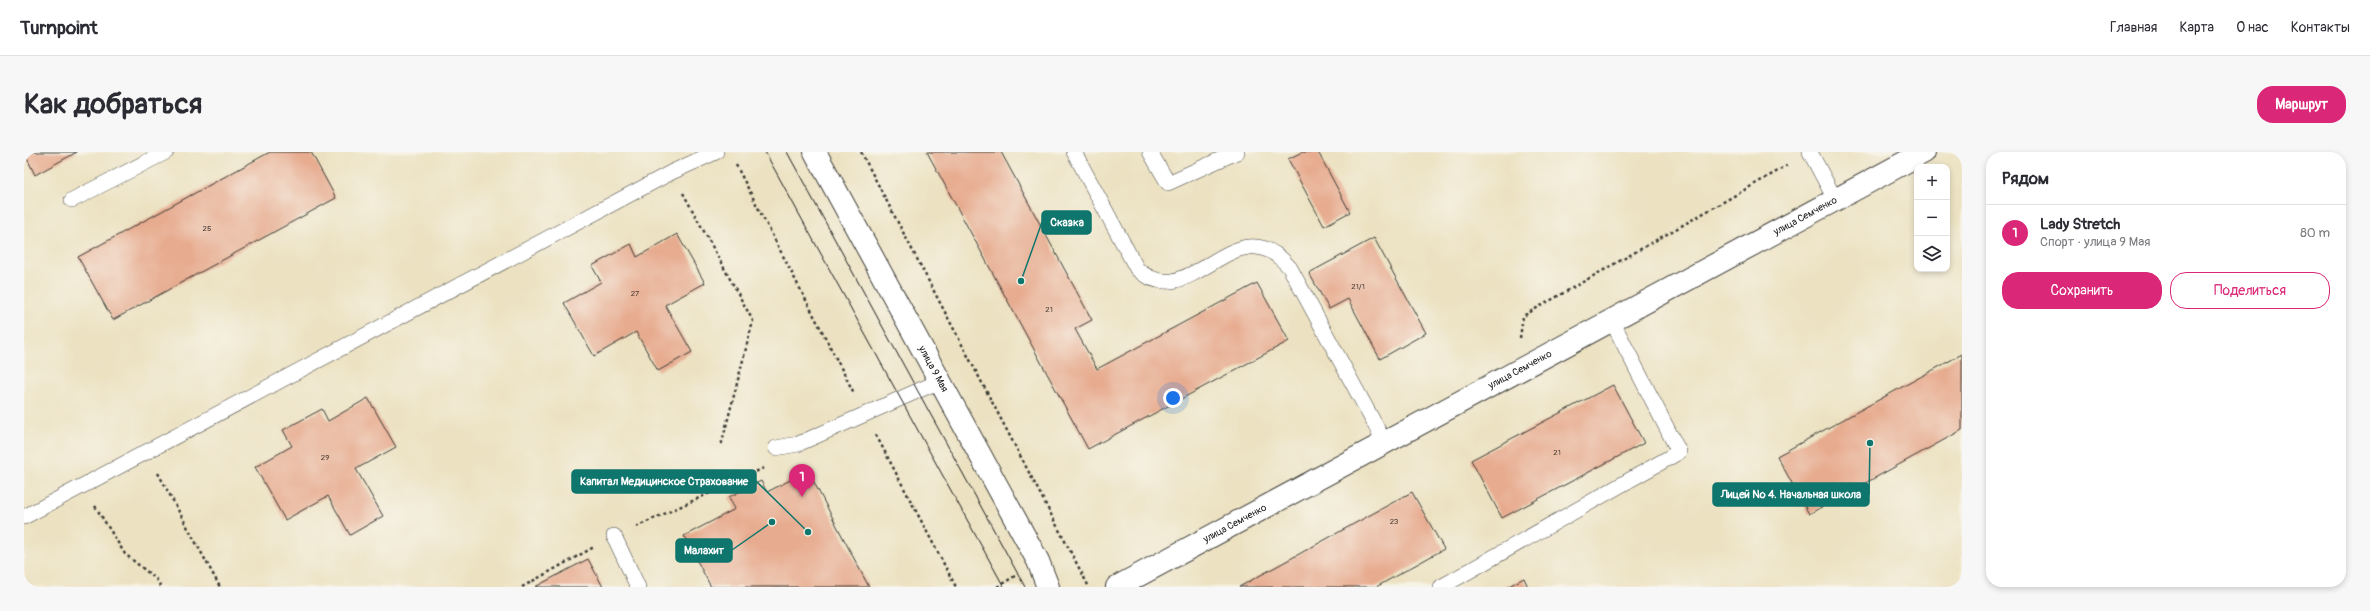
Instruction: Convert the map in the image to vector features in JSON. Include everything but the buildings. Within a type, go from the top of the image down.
[{"type":"street","name":"улица 9 Мая","points":[[815,152],[1038,561],[1048,587]]},
{"type":"street","name":"улица Семченко","points":[[1117,587],[1836,201],[1924,152]]},
{"type":"lane","points":[[72,200],[166,152]]},
{"type":"lane","points":[[24,517],[672,172],[716,152]]},
{"type":"lane","points":[[1074,152],[1137,269],[1148,278],[1160,282],[1183,278],[1241,248],[1256,246],[1270,250],[1280,257],[1290,268],[1385,443]]},
{"type":"lane","points":[[1150,152],[1168,183],[1237,152]]},
{"type":"lane","points":[[1810,152],[1836,201]]},
{"type":"lane","points":[[1441,587],[1679,452],[1612,321]]},
{"type":"lane","points":[[776,448],[798,444],[866,416],[940,381]]},
{"type":"lane","points":[[614,536],[638,587]]},
{"type":"path","points":[[861,152],[1089,587]]},
{"type":"path","points":[[1515,373],[1523,316],[1810,152]]},
{"type":"path","points":[[733,159],[956,587]]},
{"type":"path","points":[[672,172],[753,321],[721,446]]},
{"type":"path","points":[[147,451],[220,587]]},
{"type":"path","points":[[82,486],[125,554],[156,579],[161,587]]},
{"type":"tram line","points":[[765,152],[1004,587]]},
{"type":"tram line","points":[[787,152],[1025,587]]},
{"type":"place","name":"Сказка","points":[[1021,281]]},
{"type":"place","name":"Лицей № 4. Начальная школа","points":[[1870,443]]},
{"type":"place","name":"Lady Stretch","points":[[802,497]]},
{"type":"place","name":"Малахит","points":[[772,522]]},
{"type":"place","name":"Капитал Медицинское Страхование","points":[[808,532]]}]
